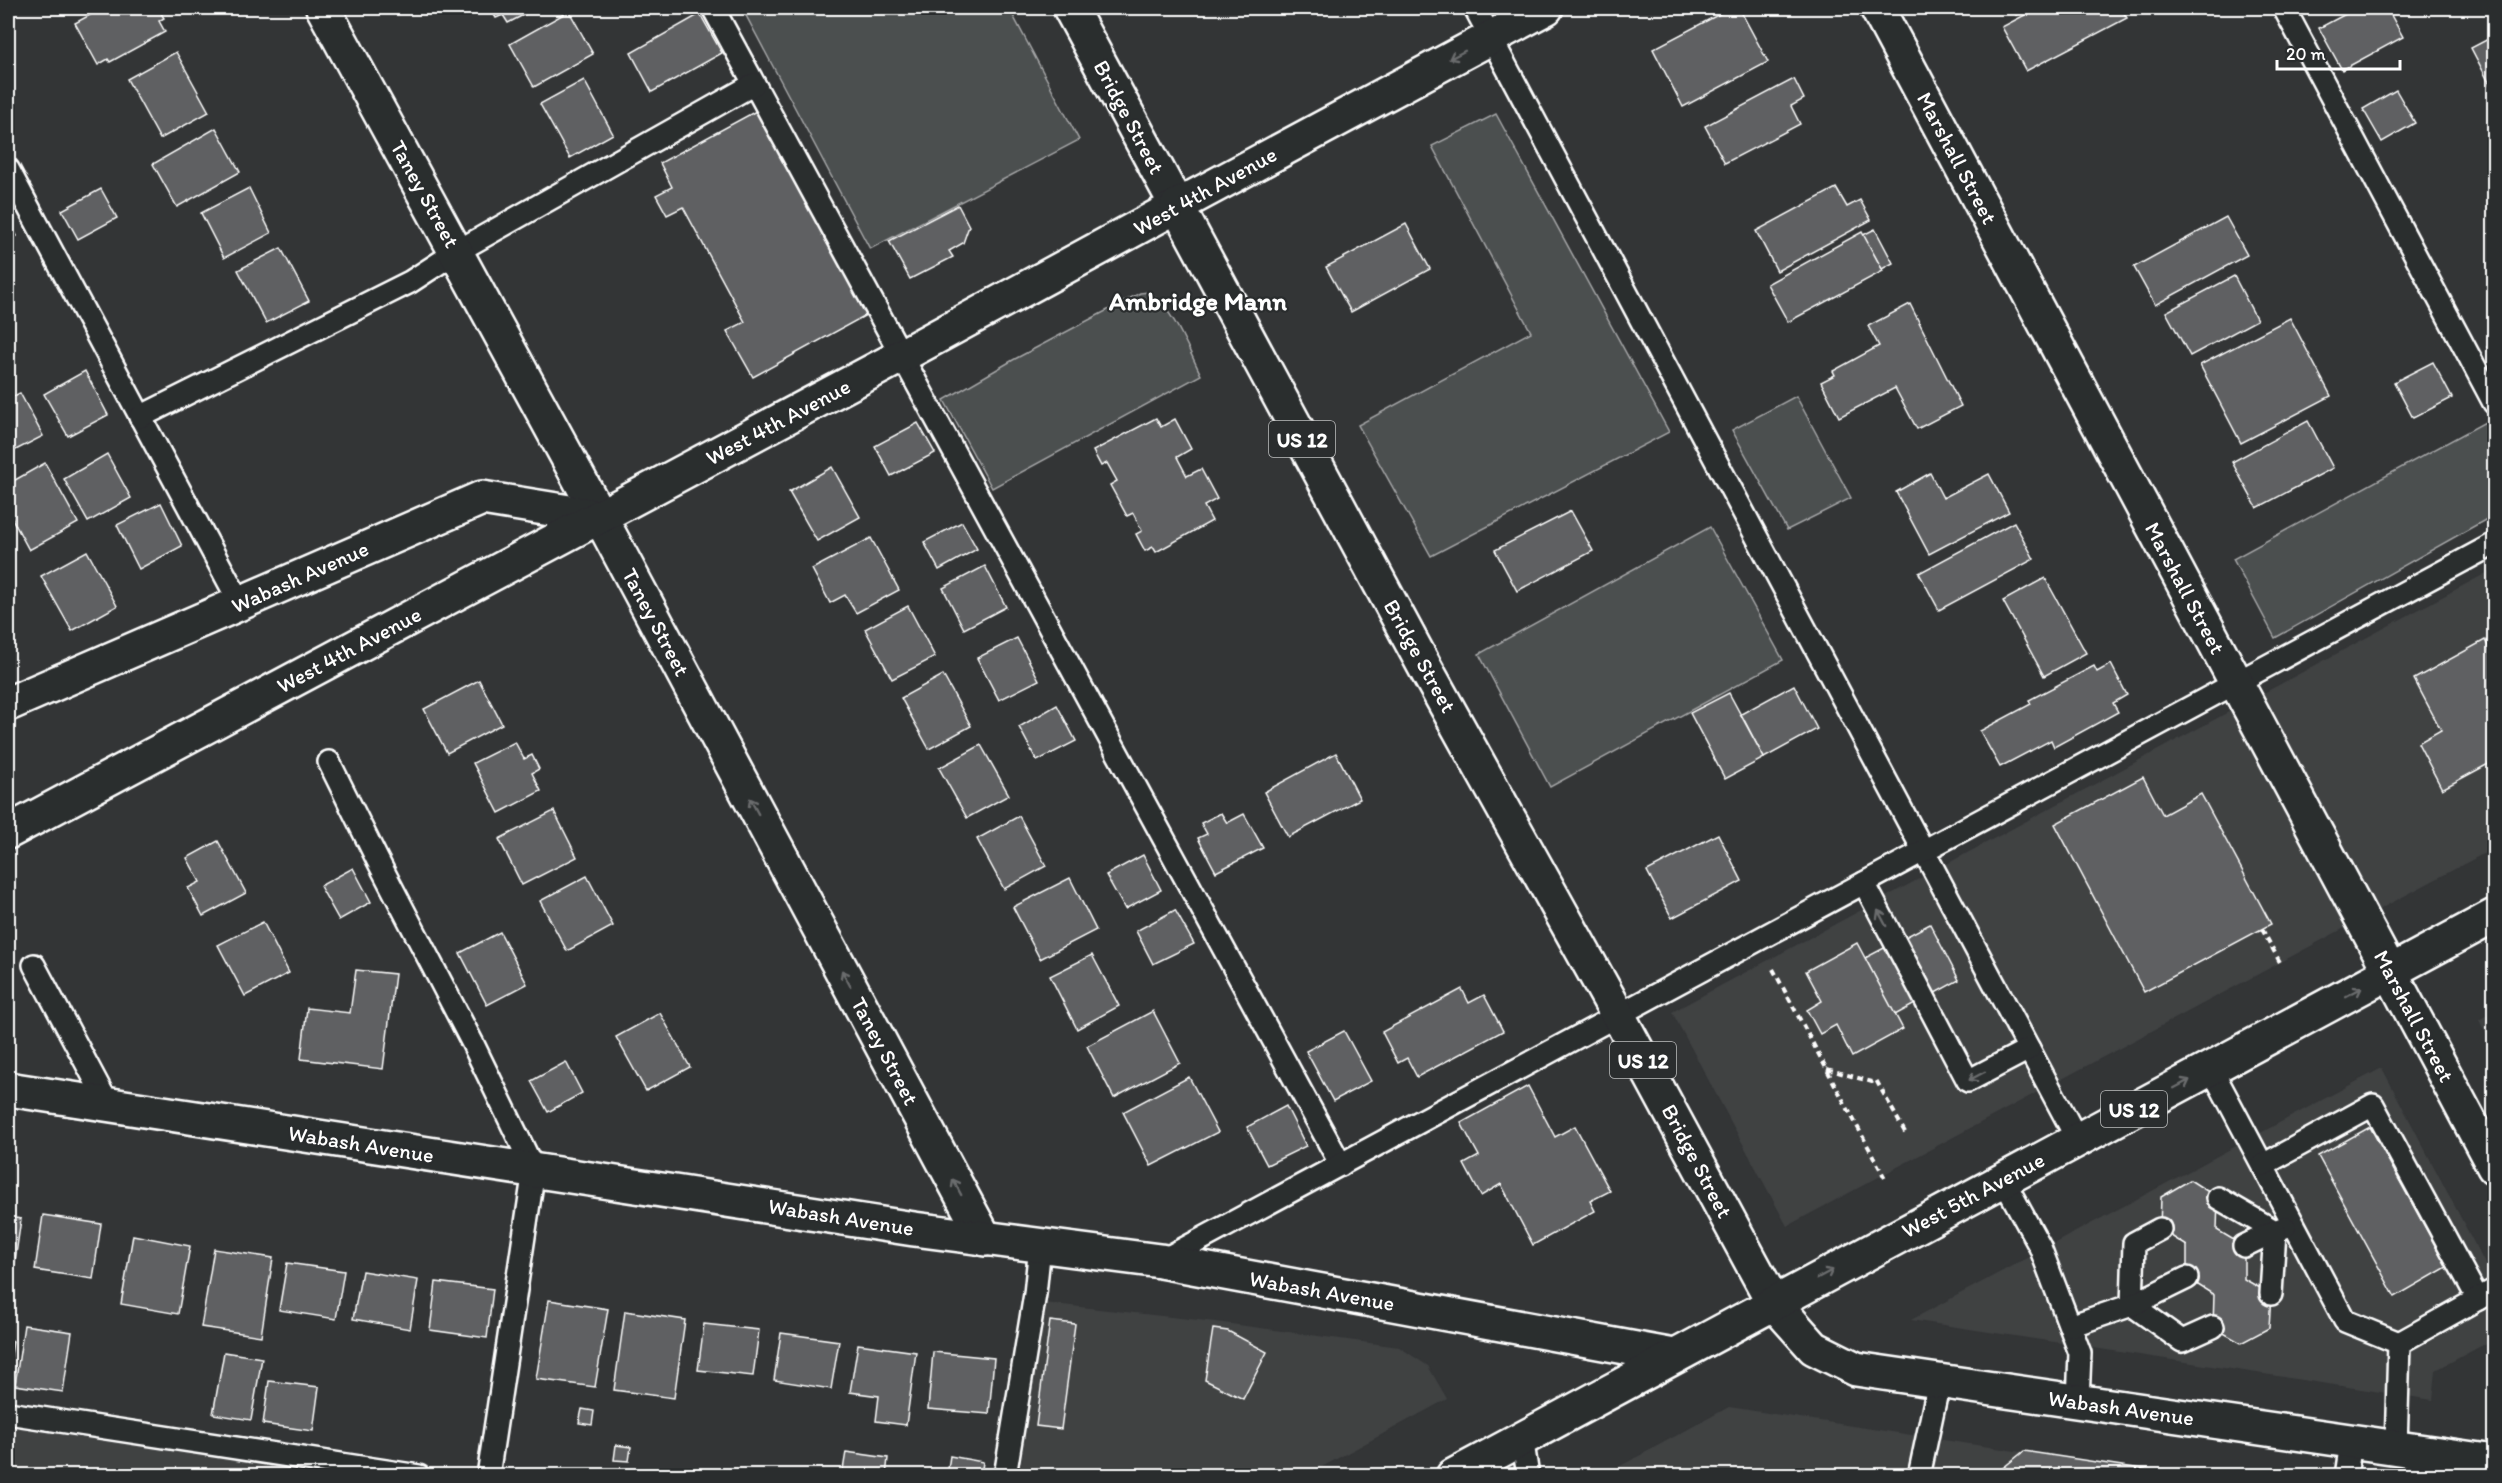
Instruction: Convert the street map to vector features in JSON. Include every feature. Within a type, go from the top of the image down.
[{"type":"street","name":"Taney Street","points":[[323,8],[600,517],[985,1239]]},
{"type":"street","name":"Bridge Street","points":[[1070,8],[1427,671],[1618,1015],[1773,1302]]},
{"type":"street","name":"West 4th Avenue","points":[[8,832],[902,356],[1546,8]]},
{"type":"street","name":"Marshall Street","points":[[1877,8],[2494,1167]]},
{"type":"street","name":"Wabash Avenue","points":[[8,704],[482,498],[600,517]]},
{"type":"street","name":"West 5th Avenue","points":[[1453,1476],[2494,916]]},
{"type":"street","name":"Wabash Avenue","points":[[8,1089],[985,1239],[1160,1262],[1674,1356]]},
{"type":"street","name":"Wabash Avenue","points":[[1773,1302],[1799,1334],[1814,1348],[1856,1370],[2494,1462]]},
{"type":"lane","points":[[713,8],[1341,1165]]},
{"type":"lane","points":[[1475,8],[2077,1139]]},
{"type":"lane","points":[[2284,8],[2494,403]]},
{"type":"lane","points":[[140,417],[410,282],[456,252],[754,84]]},
{"type":"lane","points":[[8,169],[240,603]]},
{"type":"lane","points":[[1160,1262],[2494,544]]},
{"type":"lane","points":[[329,762],[376,860],[472,1042],[534,1170],[488,1476]]},
{"type":"lane","points":[[1863,883],[1968,1081],[2029,1049]]},
{"type":"lane","points":[[34,965],[108,1104]]},
{"type":"lane","points":[[2211,1068],[2295,1222],[2345,1321],[2399,1343]]},
{"type":"lane","points":[[2263,1165],[2373,1105],[2486,1294],[2399,1343]]},
{"type":"lane","points":[[2003,1179],[2040,1247],[2080,1353],[2078,1402]]},
{"type":"lane","points":[[2218,1198],[2275,1232]]},
{"type":"lane","points":[[2244,1246],[2295,1222]]},
{"type":"lane","points":[[2132,1305],[2134,1243],[2160,1229]]},
{"type":"lane","points":[[2271,1294],[2275,1232]]},
{"type":"lane","points":[[1005,1476],[1035,1294],[1040,1246]]},
{"type":"lane","points":[[2070,1326],[2132,1305],[2187,1278]]},
{"type":"lane","points":[[2132,1305],[2182,1341],[2213,1327]]},
{"type":"lane","points":[[2396,1448],[2399,1343]]},
{"type":"lane","points":[[1919,1476],[1940,1382]]},
{"type":"lane","points":[[8,1413],[419,1476]]},
{"type":"lane","points":[[1522,1437],[1528,1476]]},
{"type":"lane","points":[[2346,1476],[2351,1442]]},
{"type":"path","points":[[2262,929],[2282,966]]},
{"type":"path","points":[[1758,940],[1886,1180]]},
{"type":"path","points":[[1827,1069],[1872,1082],[1876,1080],[1906,1134]]},
{"type":"shaded area","points":[[742,8],[1009,8],[1079,140],[870,249]]},
{"type":"shaded area","points":[[1496,114],[1669,432],[1431,556],[1358,425],[1531,332],[1432,146]]},
{"type":"shaded area","points":[[1149,292],[1173,319],[1201,375],[992,488],[944,400],[1013,360],[1140,293]]},
{"type":"shaded area","points":[[1796,396],[1851,498],[1787,530],[1732,430]]},
{"type":"shaded area","points":[[2487,421],[2494,434],[2494,515],[2275,638],[2233,559]]},
{"type":"shaded area","points":[[1710,527],[1783,660],[1550,787],[1479,654]]},
{"type":"shaded area","points":[[2494,569],[2494,848],[1787,1226],[1672,1012]]},
{"type":"shaded area","points":[[2494,1011],[2494,1049],[2479,1020]]},
{"type":"shaded area","points":[[2382,1068],[2494,1281],[2494,1339],[2436,1370],[2433,1400],[1911,1320]]},
{"type":"shaded area","points":[[1044,1303],[1216,1322],[1399,1347],[1428,1366],[1447,1399],[1307,1475],[1019,1476]]},
{"type":"shaded area","points":[[1729,1407],[2171,1475],[1602,1476]]},
{"type":"shaded area","points":[[8,1419],[407,1475],[8,1475]]},
{"type":"building","points":[[103,8],[158,8],[164,18],[159,21],[165,32],[110,62],[108,59],[98,65],[75,23]]},
{"type":"building","points":[[490,8],[537,8],[508,23],[503,15],[496,18]]},
{"type":"building","points":[[1731,8],[1739,8],[1768,62],[1683,107],[1653,49]]},
{"type":"building","points":[[2012,8],[2029,8],[2016,15]]},
{"type":"building","points":[[2038,8],[2121,8],[2127,18],[2026,71],[2002,27]]},
{"type":"building","points":[[2357,8],[2387,8],[2403,37],[2342,70],[2319,28]]},
{"type":"building","points":[[569,11],[593,54],[534,87],[510,44]]},
{"type":"building","points":[[700,14],[722,53],[652,92],[631,53]]},
{"type":"building","points":[[2494,36],[2494,92],[2471,48]]},
{"type":"building","points":[[176,52],[209,112],[160,139],[127,79]]},
{"type":"building","points":[[1794,79],[1804,99],[1791,106],[1800,124],[1725,163],[1705,126]]},
{"type":"building","points":[[584,80],[613,134],[570,158],[540,104]]},
{"type":"building","points":[[2396,90],[2415,123],[2382,142],[2363,109]]},
{"type":"building","points":[[758,110],[868,314],[753,377],[727,331],[745,322],[683,207],[667,215],[656,195],[672,187],[660,163]]},
{"type":"building","points":[[216,128],[240,172],[177,207],[153,164]]},
{"type":"building","points":[[249,188],[271,233],[224,258],[201,213]]},
{"type":"building","points":[[1836,188],[1847,207],[1860,200],[1871,220],[1777,271],[1756,231]]},
{"type":"building","points":[[101,189],[117,218],[78,239],[62,210]]},
{"type":"building","points":[[958,205],[969,226],[963,243],[949,251],[953,257],[910,279],[889,241]]},
{"type":"building","points":[[2226,217],[2247,255],[2155,305],[2134,267]]},
{"type":"building","points":[[8,219],[17,236],[8,241]]},
{"type":"building","points":[[1406,224],[1430,269],[1351,312],[1326,267]]},
{"type":"building","points":[[1875,229],[1893,263],[1882,269],[1863,235]]},
{"type":"building","points":[[1862,232],[1883,271],[1788,322],[1767,284]]},
{"type":"building","points":[[281,248],[309,301],[266,323],[238,270]]},
{"type":"building","points":[[2234,276],[2257,320],[2190,356],[2166,312]]},
{"type":"building","points":[[1910,304],[1961,406],[1917,429],[1895,388],[1839,417],[1821,382],[1835,375],[1833,371],[1879,346],[1868,326]]},
{"type":"building","points":[[2290,318],[2331,396],[2241,443],[2200,365]]},
{"type":"building","points":[[2494,343],[2494,361],[2487,347]]},
{"type":"building","points":[[2433,362],[2452,398],[2413,418],[2394,382]]},
{"type":"building","points":[[85,371],[108,415],[68,436],[44,394]]},
{"type":"building","points":[[20,393],[43,436],[8,454],[8,399]]},
{"type":"building","points":[[1156,418],[1161,427],[1175,419],[1191,449],[1177,457],[1187,476],[1201,469],[1217,499],[1204,506],[1212,521],[1156,552],[1153,547],[1145,551],[1136,534],[1142,531],[1133,513],[1127,516],[1110,485],[1117,481],[1107,463],[1101,466],[1093,451]]},
{"type":"building","points":[[2308,421],[2333,468],[2257,508],[2232,462]]},
{"type":"building","points":[[918,423],[935,453],[891,476],[875,446]]},
{"type":"building","points":[[107,454],[131,498],[88,522],[64,479]]},
{"type":"building","points":[[45,463],[78,523],[29,550],[8,511],[8,484]]},
{"type":"building","points":[[832,467],[860,517],[817,541],[789,492]]},
{"type":"building","points":[[1930,473],[1943,498],[1989,474],[2009,512],[1929,554],[1896,492]]},
{"type":"building","points":[[161,503],[182,546],[139,569],[117,525]]},
{"type":"building","points":[[1571,511],[1593,551],[1517,591],[1495,550]]},
{"type":"building","points":[[962,522],[977,549],[939,570],[924,542]]},
{"type":"building","points":[[2014,522],[2034,559],[1939,610],[1919,573]]},
{"type":"building","points":[[871,538],[899,590],[856,613],[845,595],[830,603],[812,569]]},
{"type":"building","points":[[87,551],[117,606],[72,631],[41,576]]},
{"type":"building","points":[[985,566],[1006,607],[964,629],[943,588]]},
{"type":"building","points":[[2045,578],[2086,653],[2044,676],[2003,601]]},
{"type":"building","points":[[908,606],[935,657],[892,679],[865,629]]},
{"type":"building","points":[[1017,638],[1039,680],[999,700],[977,658]]},
{"type":"building","points":[[2485,640],[2494,658],[2494,761],[2442,789],[2418,743],[2441,730],[2414,679]]},
{"type":"building","points":[[2111,664],[2127,695],[2113,703],[2118,712],[2054,747],[2051,740],[2000,767],[1980,731],[2031,704],[2029,700],[2094,666],[2097,672]]},
{"type":"building","points":[[943,675],[971,726],[929,749],[901,698]]},
{"type":"building","points":[[479,680],[502,724],[447,753],[424,709]]},
{"type":"building","points":[[1794,685],[1817,729],[1764,758],[1741,714]]},
{"type":"building","points":[[1729,693],[1764,758],[1725,779],[1690,713]]},
{"type":"building","points":[[1057,705],[1076,741],[1037,761],[1019,727]]},
{"type":"building","points":[[515,742],[524,759],[532,755],[539,769],[532,773],[541,791],[499,813],[473,763]]},
{"type":"building","points":[[981,745],[1009,795],[967,818],[939,768]]},
{"type":"building","points":[[1336,753],[1360,799],[1288,837],[1264,792]]},
{"type":"building","points":[[2143,777],[2163,815],[2201,794],[2271,924],[2144,992],[2055,824]]},
{"type":"building","points":[[554,811],[577,857],[522,885],[499,839]]},
{"type":"building","points":[[1221,813],[1227,823],[1244,814],[1263,848],[1216,872],[1198,838],[1207,834],[1201,823]]},
{"type":"building","points":[[1019,816],[1046,866],[1004,889],[977,839]]},
{"type":"building","points":[[1718,834],[1742,881],[1672,918],[1647,871]]},
{"type":"building","points":[[218,841],[246,893],[203,916],[188,888],[200,882],[187,858]]},
{"type":"building","points":[[1143,855],[1161,890],[1125,909],[1106,875]]},
{"type":"building","points":[[353,868],[371,902],[339,920],[320,886]]},
{"type":"building","points":[[587,876],[613,926],[567,951],[540,901]]},
{"type":"building","points":[[1070,878],[1096,930],[1040,959],[1013,907]]},
{"type":"building","points":[[1175,910],[1194,944],[1153,964],[1136,931]]},
{"type":"building","points":[[263,922],[289,973],[245,996],[218,945]]},
{"type":"building","points":[[1930,924],[1959,980],[1895,1015],[1865,958]]},
{"type":"building","points":[[500,932],[527,984],[487,1005],[460,953]]},
{"type":"building","points":[[1857,943],[1903,1029],[1852,1057],[1836,1025],[1820,1034],[1807,1010],[1822,1001],[1806,971]]},
{"type":"building","points":[[1092,955],[1119,1006],[1077,1029],[1050,976]]},
{"type":"building","points":[[356,970],[395,974],[383,1069],[301,1059],[307,1008],[350,1013]]},
{"type":"building","points":[[1462,989],[1469,1003],[1484,995],[1503,1031],[1417,1077],[1407,1058],[1398,1063],[1382,1032]]},
{"type":"building","points":[[1153,1011],[1180,1063],[1114,1098],[1087,1046]]},
{"type":"building","points":[[660,1013],[690,1067],[646,1091],[616,1037]]},
{"type":"building","points":[[1344,1031],[1371,1081],[1333,1101],[1306,1051]]},
{"type":"building","points":[[566,1062],[582,1093],[548,1112],[531,1081]]},
{"type":"building","points":[[1189,1077],[1218,1132],[1151,1166],[1123,1112]]},
{"type":"building","points":[[1528,1086],[1555,1137],[1575,1126],[1610,1191],[1590,1201],[1595,1211],[1533,1245],[1501,1184],[1481,1196],[1464,1164],[1479,1156],[1461,1123]]},
{"type":"building","points":[[1286,1106],[1306,1146],[1267,1165],[1247,1127]]},
{"type":"building","points":[[2370,1127],[2447,1267],[2395,1297],[2318,1156]]},
{"type":"building","points":[[2190,1180],[2218,1198],[2217,1230],[2244,1246],[2244,1279],[2271,1294],[2269,1328],[2241,1343],[2213,1327],[2214,1295],[2187,1278],[2187,1246],[2160,1229],[2161,1197]]},
{"type":"building","points":[[43,1215],[101,1224],[93,1279],[35,1270]]},
{"type":"building","points":[[8,1217],[21,1219],[9,1303],[8,1303]]},
{"type":"building","points":[[133,1235],[190,1246],[178,1314],[121,1304]]},
{"type":"building","points":[[214,1249],[273,1258],[261,1336],[201,1327]]},
{"type":"building","points":[[287,1263],[344,1271],[336,1319],[279,1310]]},
{"type":"building","points":[[362,1271],[418,1280],[410,1329],[353,1319]]},
{"type":"building","points":[[436,1282],[493,1289],[487,1338],[430,1330]]},
{"type":"building","points":[[549,1300],[608,1309],[595,1387],[536,1379]]},
{"type":"building","points":[[625,1311],[685,1320],[674,1398],[614,1390]]},
{"type":"building","points":[[1050,1321],[1075,1324],[1061,1429],[1036,1426]]},
{"type":"building","points":[[704,1324],[759,1330],[753,1376],[698,1370]]},
{"type":"building","points":[[24,1325],[72,1332],[63,1392],[15,1385]]},
{"type":"building","points":[[1213,1329],[1228,1331],[1267,1352],[1243,1399],[1205,1380]]},
{"type":"building","points":[[781,1333],[839,1341],[831,1389],[774,1380]]},
{"type":"building","points":[[8,1340],[13,1341],[8,1376]]},
{"type":"building","points":[[858,1344],[916,1352],[906,1425],[876,1421],[879,1396],[850,1392]]},
{"type":"building","points":[[224,1352],[262,1358],[251,1420],[213,1414]]},
{"type":"building","points":[[933,1352],[994,1358],[989,1414],[928,1409]]},
{"type":"building","points":[[269,1381],[319,1387],[313,1431],[263,1424]]},
{"type":"building","points":[[582,1409],[594,1411],[592,1425],[579,1423]]},
{"type":"building","points":[[616,1445],[631,1447],[629,1461],[614,1460]]},
{"type":"building","points":[[2024,1451],[2188,1476],[1993,1476]]},
{"type":"building","points":[[846,1452],[888,1458],[886,1476],[842,1476]]},
{"type":"building","points":[[950,1456],[983,1462],[981,1476],[947,1476]]},
{"type":"building","points":[[1023,1472],[1026,1472],[1050,1476],[1022,1476]]},
{"type":"district","name":"Ambridge Mann","points":[[1198,301]]}]
